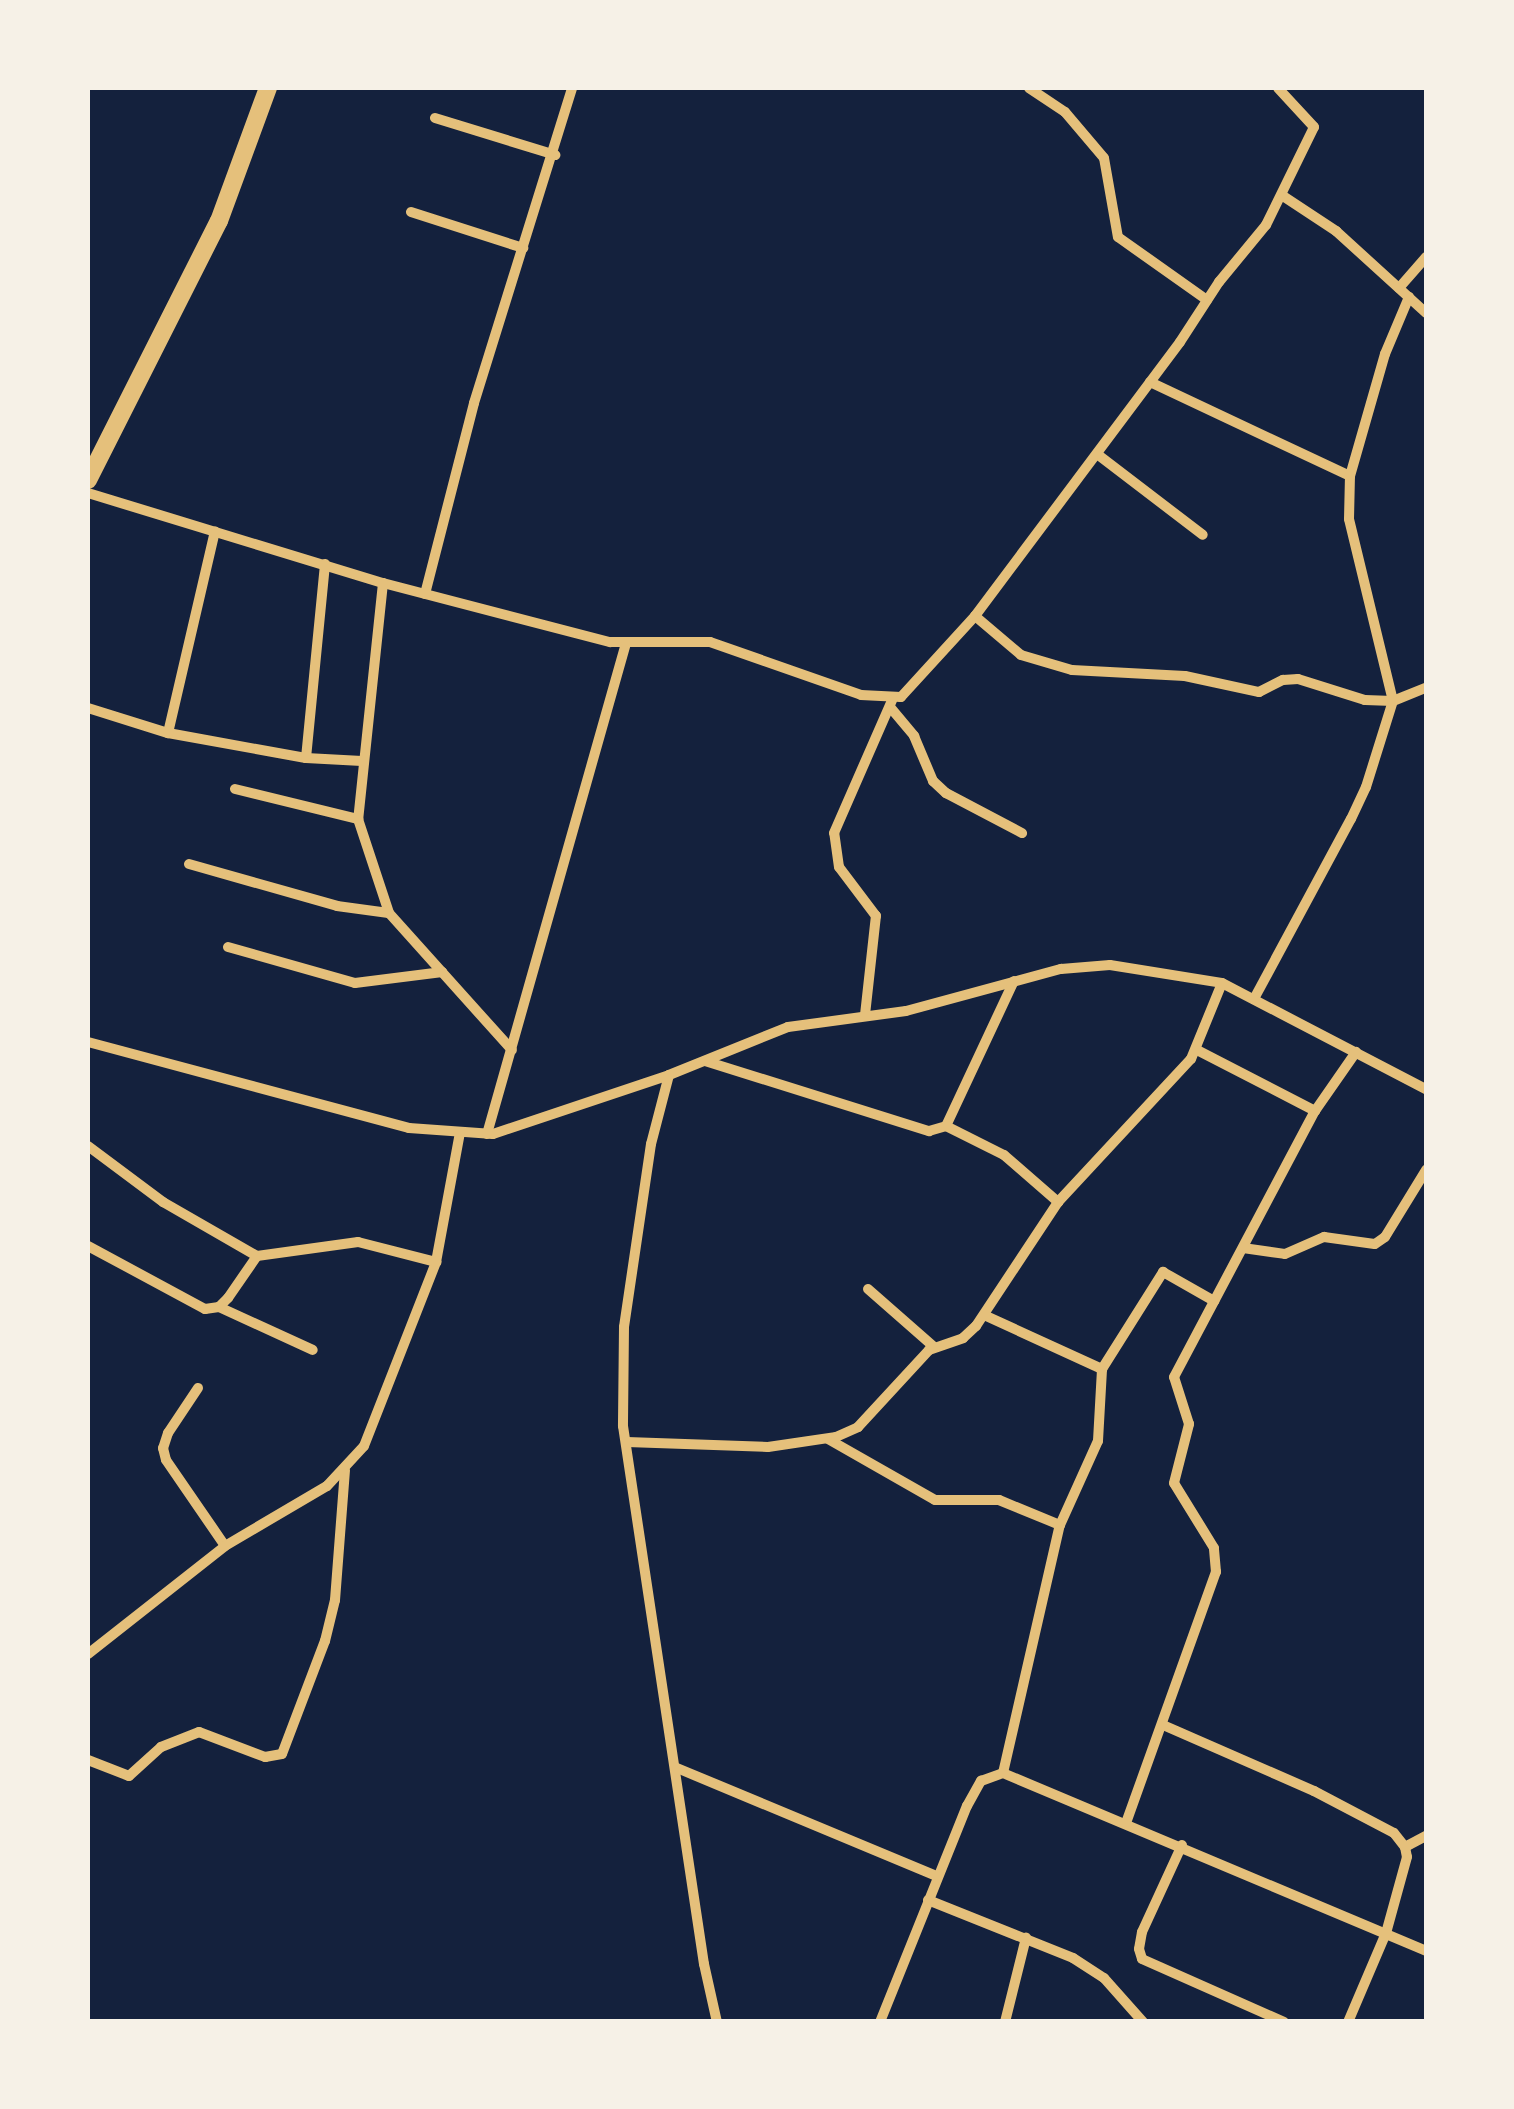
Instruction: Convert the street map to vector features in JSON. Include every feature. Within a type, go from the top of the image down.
[{"type":"main road","points":[[88,480],[219,222],[268,88]]},
{"type":"street","points":[[426,594],[474,403],[572,88]]},
{"type":"street","points":[[1029,88],[1088,134],[1104,158],[1118,237],[1207,300]]},
{"type":"street","points":[[865,1016],[876,916],[839,867],[834,833],[891,703],[913,688],[975,616],[1256,239],[1283,196],[1314,127],[1278,88]]},
{"type":"street","points":[[435,118],[554,155]]},
{"type":"street","points":[[1283,196],[1336,231],[1426,313]]},
{"type":"street","points":[[411,212],[524,248]]},
{"type":"street","points":[[1399,288],[1426,258]]},
{"type":"street","points":[[1254,997],[1351,819],[1393,700],[1349,518],[1350,476],[1384,354],[1410,297]]},
{"type":"street","points":[[1150,382],[1350,476]]},
{"type":"street","points":[[1097,454],[1203,535]]},
{"type":"street","points":[[88,493],[383,584],[626,644],[710,642],[891,703],[914,736],[933,781],[946,794],[1022,833]]},
{"type":"street","points":[[168,733],[215,531]]},
{"type":"street","points":[[306,758],[325,564]]},
{"type":"street","points":[[383,584],[358,819],[390,913],[512,1050]]},
{"type":"street","points":[[975,616],[1036,663],[1072,670],[1185,676],[1259,692],[1283,680],[1298,679],[1353,698],[1393,700],[1426,688]]},
{"type":"street","points":[[490,1134],[626,644]]},
{"type":"street","points":[[88,708],[168,733],[306,758],[362,761]]},
{"type":"street","points":[[235,790],[358,819]]},
{"type":"street","points":[[189,864],[337,906],[390,913]]},
{"type":"street","points":[[228,947],[355,983],[442,972]]},
{"type":"street","points":[[88,1042],[363,1117],[490,1134],[668,1075],[788,1027],[906,1011],[1061,969],[1110,965],[1222,983],[1426,1089]]},
{"type":"street","points":[[946,1126],[1014,981]]},
{"type":"street","points":[[627,1442],[749,1448],[828,1438],[858,1427],[934,1347],[963,1338],[984,1315],[1058,1202],[1196,1050],[1222,983]]},
{"type":"street","points":[[1196,1050],[1315,1111]]},
{"type":"street","points":[[1126,1823],[1216,1572],[1214,1548],[1174,1483],[1189,1411],[1174,1377],[1315,1111],[1356,1052]]},
{"type":"street","points":[[706,1061],[915,1129],[929,1131],[946,1126],[1004,1156],[1058,1202]]},
{"type":"street","points":[[668,1075],[651,1144],[624,1328],[623,1426],[704,1964],[718,2022]]},
{"type":"street","points":[[88,1654],[225,1546],[327,1486],[344,1470],[376,1422],[436,1262],[460,1132]]},
{"type":"street","points":[[88,1146],[163,1202],[256,1256],[358,1242],[436,1262]]},
{"type":"street","points":[[1243,1248],[1285,1254],[1324,1238],[1375,1244],[1385,1237],[1426,1170]]},
{"type":"street","points":[[88,1246],[199,1308],[219,1307],[313,1350]]},
{"type":"street","points":[[219,1307],[256,1256]]},
{"type":"street","points":[[1003,1774],[1060,1525],[1098,1441],[1102,1370],[1162,1272],[1214,1300]]},
{"type":"street","points":[[868,1290],[934,1347]]},
{"type":"street","points":[[984,1315],[1102,1370]]},
{"type":"street","points":[[198,1388],[168,1432],[163,1448],[166,1460],[225,1546]]},
{"type":"street","points":[[828,1438],[935,1500],[999,1500],[1060,1525]]},
{"type":"street","points":[[88,1760],[129,1776],[161,1747],[199,1732],[266,1757],[282,1754],[325,1641],[335,1600],[344,1470]]},
{"type":"street","points":[[1163,1726],[1314,1791],[1394,1833],[1404,1847],[1407,1858],[1386,1933],[1348,2022]]},
{"type":"street","points":[[677,1768],[937,1876]]},
{"type":"street","points":[[880,2022],[975,1790],[981,1781],[1003,1774],[1426,1951]]},
{"type":"street","points":[[1404,1847],[1426,1834]]},
{"type":"street","points":[[1182,1846],[1142,1932],[1142,1959],[1284,2022]]},
{"type":"street","points":[[928,1900],[1055,1948],[1104,1978],[1143,2022]]},
{"type":"street","points":[[1008,2020],[1026,1938]]}]
